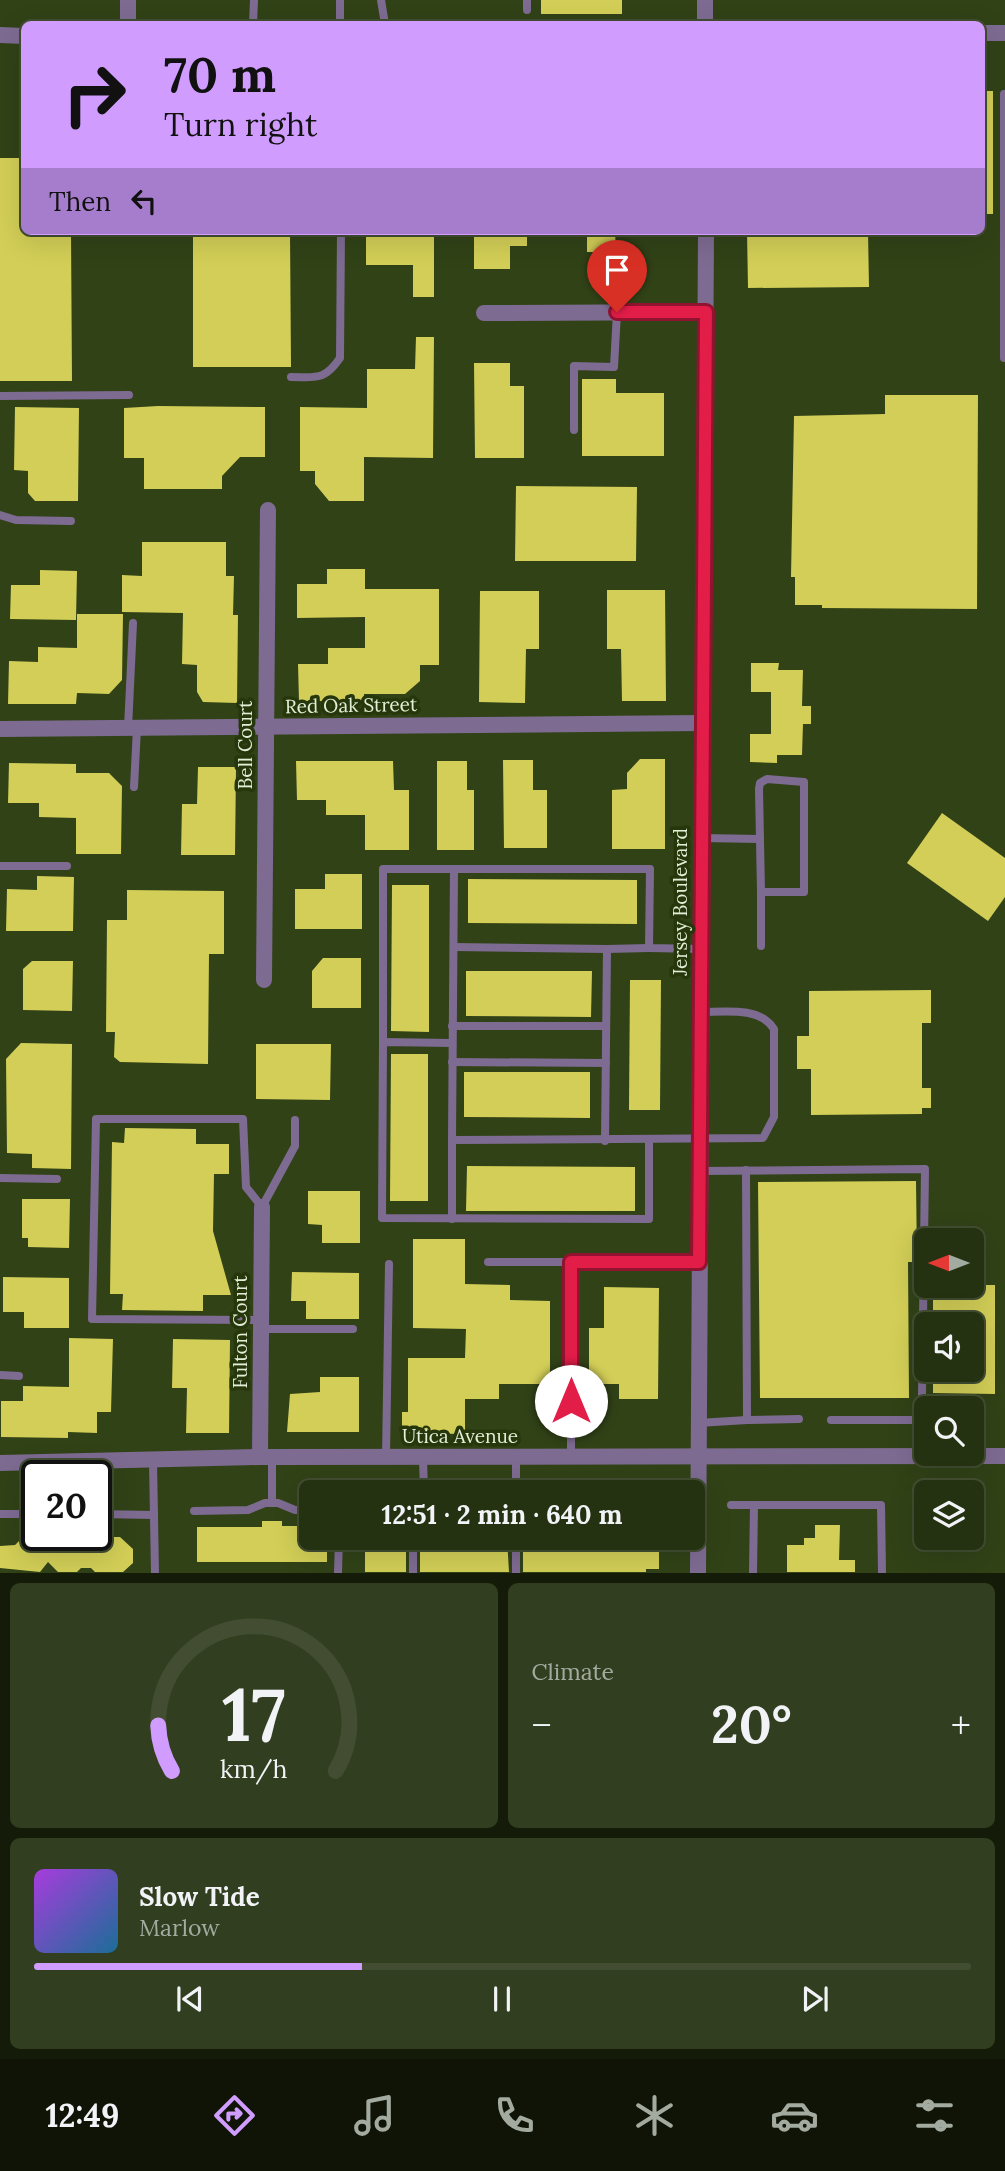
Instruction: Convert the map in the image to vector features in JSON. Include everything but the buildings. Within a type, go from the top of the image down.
[{"type":"street","points":[[128,0],[128,21]]},
{"type":"street","points":[[705,0],[705,21]]},
{"type":"street","points":[[985,33],[1005,33]]},
{"type":"street","points":[[0,35],[21,36]]},
{"type":"street","name":"Jersey Boulevard","points":[[698,1573],[706,235]]},
{"type":"street","points":[[484,313],[706,312]]},
{"type":"street","name":"Bell Court","points":[[264,980],[268,510]]},
{"type":"street","name":"Red Oak Street","points":[[0,729],[702,723]]},
{"type":"street","name":"Fulton Court","points":[[262,1207],[261,1325],[266,1457]]},
{"type":"street","name":"Utica Avenue","points":[[0,1462],[266,1457],[914,1456]]},
{"type":"street","name":"Utica Avenue","points":[[984,1456],[1005,1456]]},
{"type":"lane","points":[[253,21],[254,0]]},
{"type":"lane","points":[[340,0],[340,21]]},
{"type":"lane","points":[[381,0],[385,21]]},
{"type":"lane","points":[[1004,94],[1004,358]]},
{"type":"lane","points":[[291,377],[322,377],[329,373],[340,358],[341,235]]},
{"type":"lane","points":[[574,430],[574,366],[614,367],[617,312]]},
{"type":"lane","points":[[0,396],[129,395]]},
{"type":"lane","points":[[0,515],[16,520],[71,521]]},
{"type":"lane","points":[[133,623],[134,787]]},
{"type":"lane","points":[[761,892],[804,892],[803,782],[767,779],[760,783],[761,946]]},
{"type":"lane","points":[[701,838],[760,839]]},
{"type":"lane","points":[[0,866],[66,866]]},
{"type":"lane","points":[[649,948],[650,869],[383,869],[382,1218],[649,1219],[649,1141]]},
{"type":"lane","points":[[452,1219],[454,869]]},
{"type":"lane","points":[[454,947],[701,949]]},
{"type":"lane","points":[[605,1141],[607,948]]},
{"type":"lane","points":[[452,1140],[649,1141],[763,1138],[774,1117],[774,1028],[770,1022],[755,1014],[700,1012]]},
{"type":"lane","points":[[453,1026],[606,1027]]},
{"type":"lane","points":[[383,1042],[452,1043]]},
{"type":"lane","points":[[452,1062],[606,1063]]},
{"type":"lane","points":[[295,1120],[295,1146],[262,1207],[246,1187],[243,1119],[96,1119],[92,1319],[353,1329]]},
{"type":"lane","points":[[699,1171],[925,1169],[923,1396]]},
{"type":"lane","points":[[746,1170],[747,1420]]},
{"type":"lane","points":[[0,1178],[57,1179]]},
{"type":"lane","points":[[488,1262],[699,1262]]},
{"type":"lane","points":[[570,1457],[571,1262]]},
{"type":"lane","points":[[386,1457],[389,1264]]},
{"type":"lane","points":[[0,1376],[19,1376]]},
{"type":"lane","points":[[698,1423],[799,1419]]},
{"type":"lane","points":[[831,1420],[914,1420]]},
{"type":"lane","points":[[266,1457],[272,1503]]},
{"type":"lane","points":[[423,1457],[424,1480]]},
{"type":"lane","points":[[516,1457],[516,1480]]},
{"type":"lane","points":[[153,1461],[155,1573]]},
{"type":"lane","points":[[194,1511],[248,1510],[272,1503],[299,1510]]},
{"type":"lane","points":[[731,1505],[881,1505],[882,1573]]},
{"type":"lane","points":[[753,1573],[754,1505]]},
{"type":"lane","points":[[0,1514],[21,1514]]},
{"type":"lane","points":[[112,1514],[154,1515]]},
{"type":"lane","points":[[338,1573],[339,1550]]},
{"type":"lane","points":[[413,1573],[414,1550]]},
{"type":"lane","points":[[516,1550],[516,1573]]},
{"type":"route","points":[[571,1401],[571,1262],[699,1262],[706,312],[617,312]]}]
